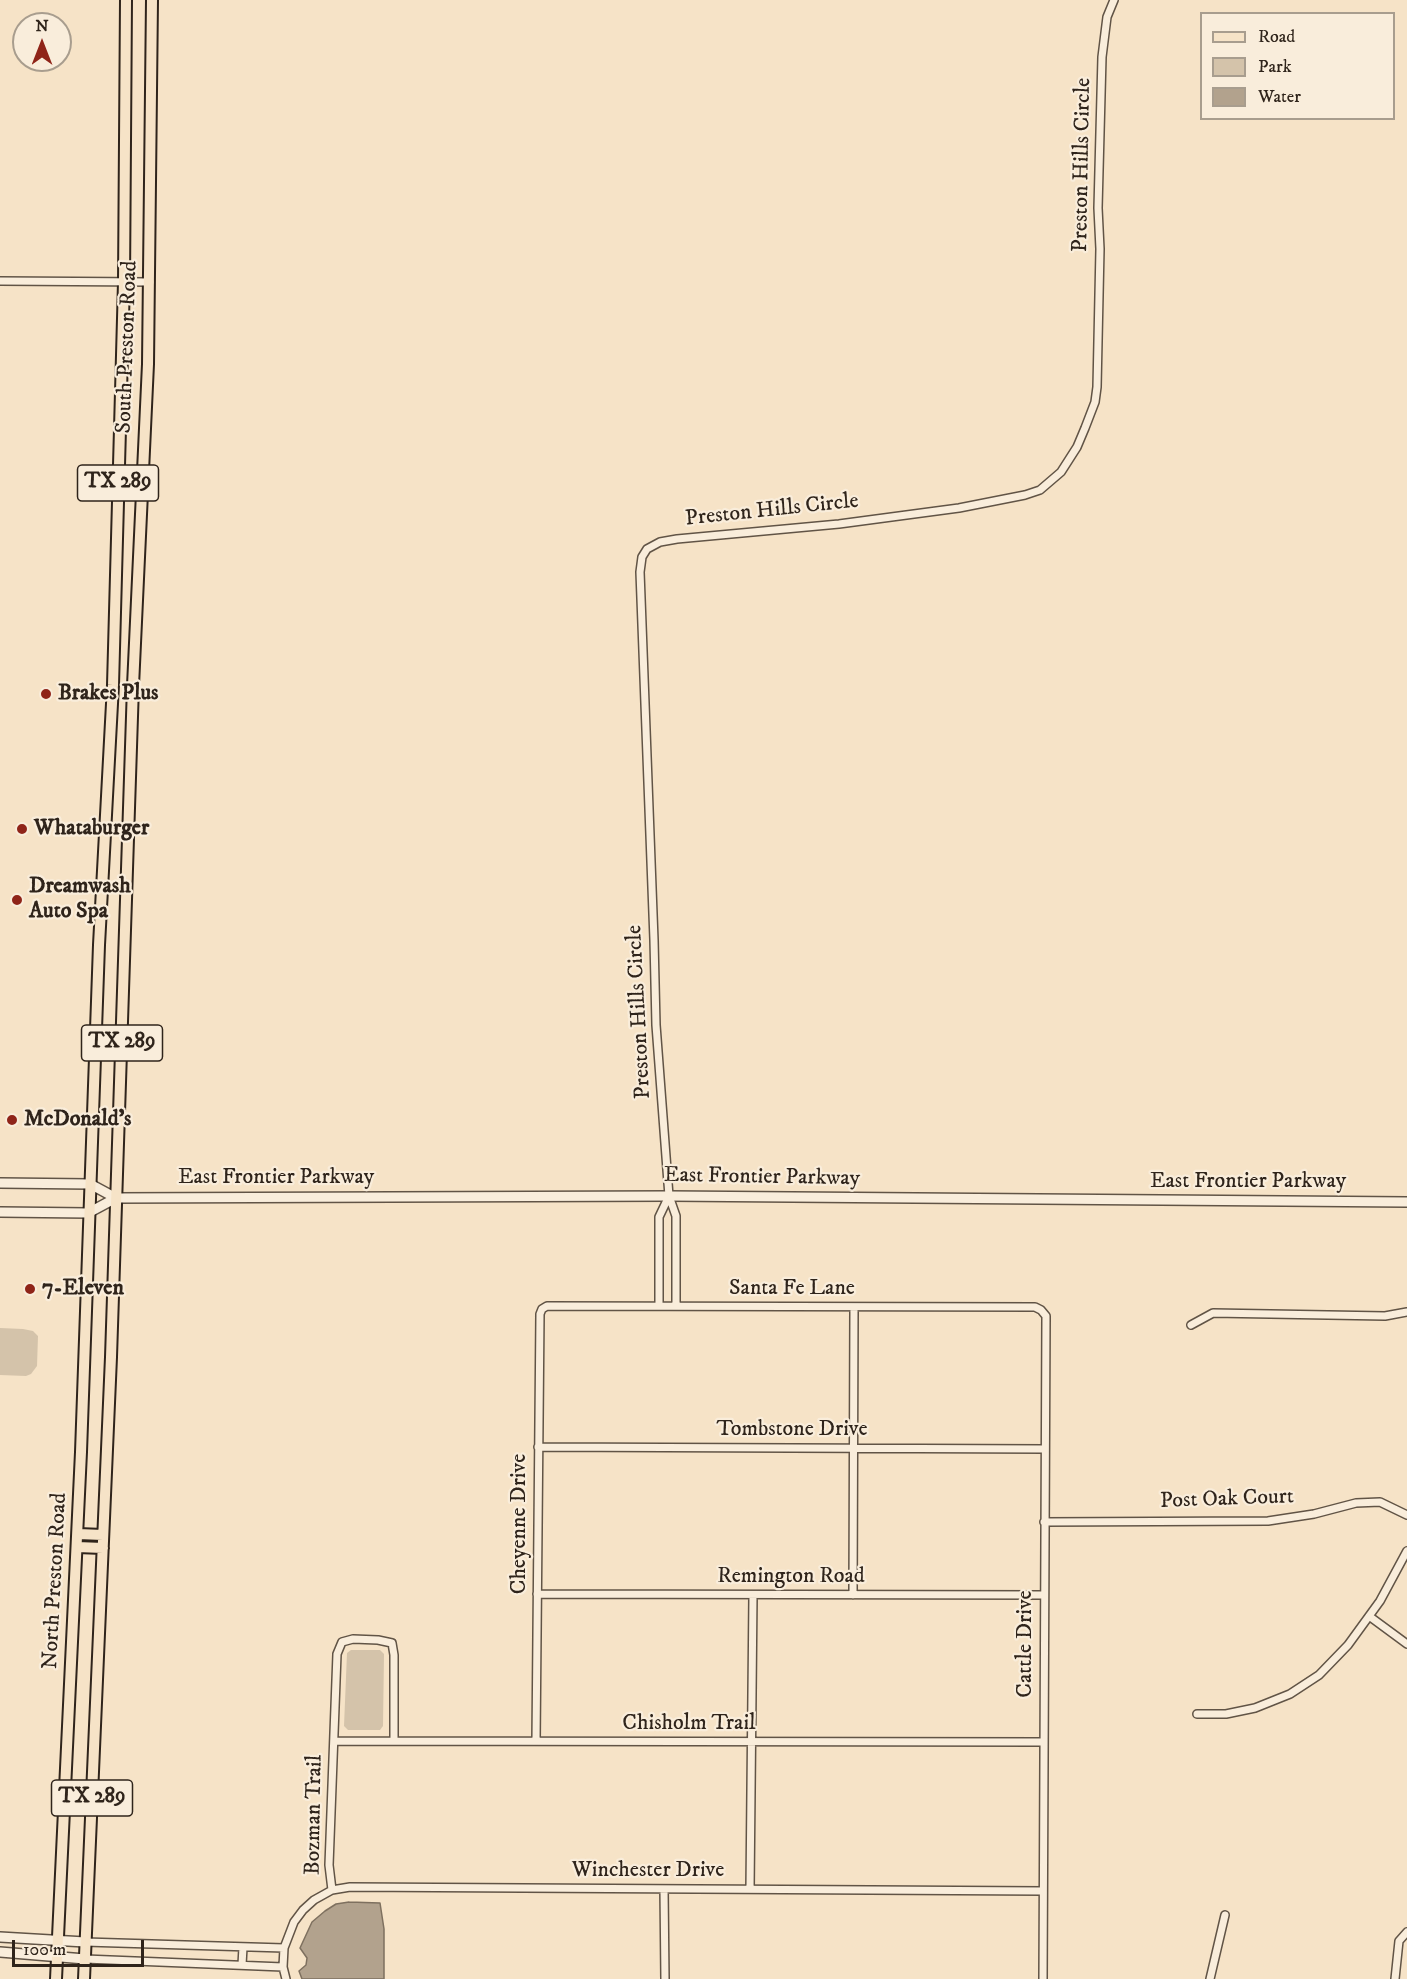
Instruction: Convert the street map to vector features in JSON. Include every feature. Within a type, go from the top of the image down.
[{"type":"main road","name":"South Preston Road","points":[[90,1184],[103,854],[113,685],[124,282],[126,0]]},
{"type":"main road","name":"South Preston Road","points":[[116,1198],[133,686],[150,282],[152,0]]},
{"type":"main road","name":"North Preston Road","points":[[56,1979],[78,1534],[90,1184]]},
{"type":"main road","name":"North Preston Road","points":[[84,1979],[116,1198]]},
{"type":"main road","points":[[78,1534],[104,1534]]},
{"type":"main road","points":[[77,1547],[103,1548]]},
{"type":"street","name":"Preston Hills Circle","points":[[669,1196],[656,1025],[641,593],[642,557],[653,545],[677,539],[839,524],[959,508],[1025,495],[1040,490],[1061,471],[1077,447],[1095,402],[1097,387],[1102,57],[1107,18],[1114,0]]},
{"type":"street","points":[[0,281],[150,282]]},
{"type":"street","points":[[0,1183],[90,1184],[116,1198]]},
{"type":"street","points":[[659,1306],[659,1217],[669,1196]]},
{"type":"street","points":[[669,1196],[676,1216],[676,1306]]},
{"type":"street","name":"East Frontier Parkway","points":[[116,1198],[669,1196],[1407,1202]]},
{"type":"street","points":[[0,1212],[88,1213],[116,1198]]},
{"type":"street","name":"Santa Fe Lane","points":[[542,1309],[547,1306],[676,1306],[1035,1307],[1041,1310]]},
{"type":"street","points":[[853,1595],[854,1307]]},
{"type":"street","name":"Cheyenne Drive","points":[[536,1741],[538,1447],[540,1314],[542,1309]]},
{"type":"street","name":"Cattle Drive","points":[[1041,1310],[1046,1316],[1043,1979]]},
{"type":"street","points":[[1191,1325],[1213,1313],[1385,1316],[1407,1312]]},
{"type":"street","name":"Tombstone Drive","points":[[538,1447],[1045,1449]]},
{"type":"street","name":"Post Oak Court","points":[[1044,1522],[1268,1521],[1314,1514],[1356,1503],[1380,1503],[1407,1515]]},
{"type":"street","points":[[1197,1714],[1226,1714],[1255,1708],[1290,1694],[1319,1675],[1348,1645],[1387,1591],[1407,1551]]},
{"type":"street","name":"Remington Road","points":[[537,1594],[1044,1596]]},
{"type":"street","points":[[750,1889],[753,1595]]},
{"type":"street","points":[[1369,1616],[1407,1644]]},
{"type":"street","name":"Bozman Trail","points":[[332,1890],[329,1865],[337,1654],[342,1642],[353,1639],[392,1643],[394,1741]]},
{"type":"street","name":"Chisholm Trail","points":[[334,1741],[1043,1742]]},
{"type":"street","name":"Winchester Drive","points":[[286,1979],[283,1967],[284,1948],[294,1922],[314,1900],[332,1890],[362,1887],[1043,1891]]},
{"type":"street","points":[[664,1889],[665,1979]]},
{"type":"street","points":[[1210,1979],[1225,1915]]},
{"type":"street","points":[[1395,1979],[1399,1941],[1407,1932]]},
{"type":"street","points":[[0,1937],[284,1948]]},
{"type":"street","points":[[242,1965],[243,1947]]},
{"type":"street","points":[[0,1952],[85,1959],[283,1967]]},
{"type":"green space","points":[[0,1328],[33,1331],[38,1336],[37,1366],[31,1374],[26,1376],[0,1375]]},
{"type":"green space","points":[[351,1650],[380,1650],[384,1654],[383,1726],[380,1730],[348,1730],[344,1726],[347,1653]]},
{"type":"water","points":[[380,1903],[384,1929],[384,1979],[302,1979],[299,1971],[306,1965],[307,1958],[300,1948],[312,1922],[336,1904]]},
{"type":"place","name":"Brakes Plus","points":[[46,694]]},
{"type":"place","name":"Whataburger","points":[[22,829]]},
{"type":"place","name":"Dreamwash Auto Spa","points":[[17,900]]},
{"type":"place","name":"McDonald's","points":[[12,1120]]},
{"type":"place","name":"7-Eleven","points":[[30,1289]]}]
